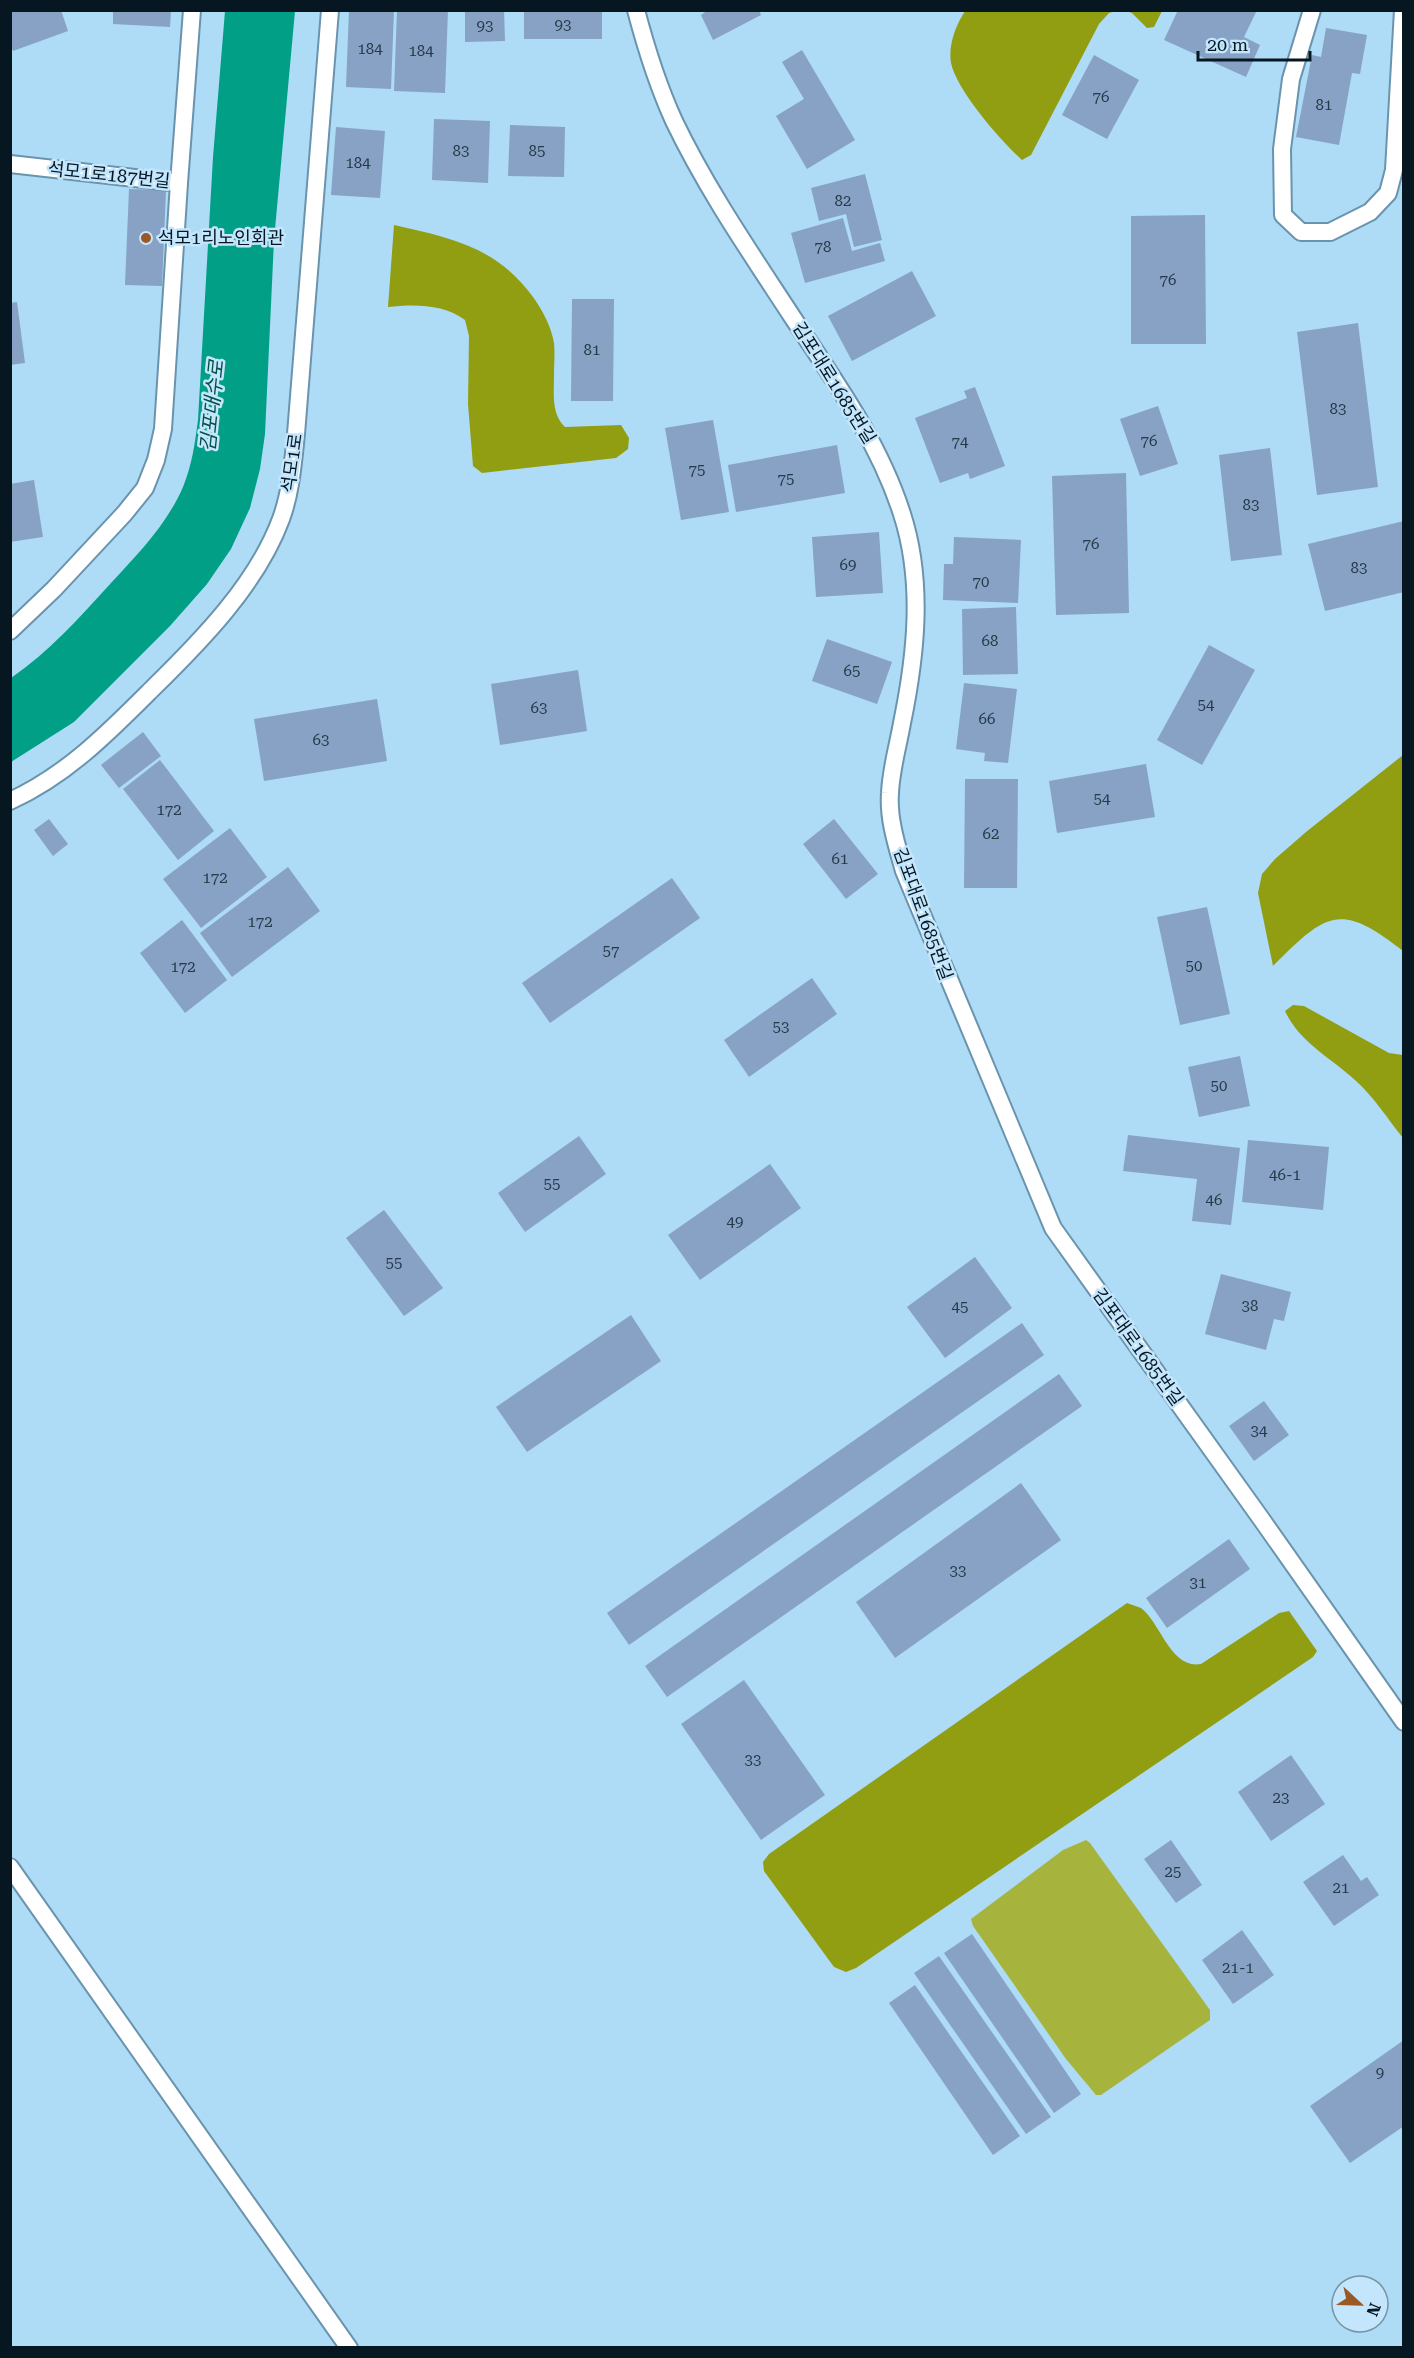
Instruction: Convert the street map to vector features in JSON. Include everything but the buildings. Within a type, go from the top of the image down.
[{"type":"lane","name":"석모1로187번길","points":[[10,164],[179,183],[192,10]]},
{"type":"lane","name":"석모1로","points":[[10,801],[54,778],[102,739],[179,662],[213,626],[247,581],[269,545],[281,519],[290,488],[296,434],[330,10]]},
{"type":"lane","name":"김포대로1685번길","points":[[636,10],[660,87],[675,122],[748,250],[853,408],[870,439],[902,515],[910,546],[916,593],[910,678],[890,794],[893,829],[903,871],[1053,1228],[1404,1722]]},
{"type":"lane","points":[[1312,10],[1291,79],[1282,149],[1283,215],[1301,232],[1330,232],[1370,212],[1388,193],[1394,170],[1403,10]]},
{"type":"lane","points":[[10,631],[54,589],[124,514],[145,488],[152,470],[162,429],[179,183]]},
{"type":"lane","points":[[10,1867],[350,2348]]},
{"type":"shaded area","points":[[965,11],[1116,11],[1109,13],[1099,24],[1031,155],[1022,160],[981,115],[955,74],[950,56],[952,42]]},
{"type":"shaded area","points":[[1126,11],[1162,11],[1154,27],[1147,28],[1132,13]]},
{"type":"shaded area","points":[[394,225],[454,240],[471,247],[504,266],[519,280],[540,308],[551,331],[554,343],[554,403],[557,416],[565,427],[621,425],[629,438],[628,449],[616,458],[482,473],[473,466],[468,404],[469,336],[465,320],[448,311],[428,306],[388,307]]},
{"type":"shaded area","points":[[1403,755],[1403,951],[1364,925],[1348,920],[1334,920],[1307,934],[1273,966],[1258,893],[1262,874],[1275,859],[1306,832]]},
{"type":"shaded area","points":[[1293,1005],[1304,1006],[1389,1053],[1403,1055],[1403,1138],[1362,1087],[1299,1032],[1285,1011]]},
{"type":"shaded area","points":[[1127,1603],[1141,1608],[1174,1652],[1190,1664],[1201,1664],[1279,1613],[1289,1611],[1317,1651],[1313,1657],[856,1968],[846,1972],[834,1967],[764,1871],[763,1862],[769,1854]]},
{"type":"shaded area","points":[[1086,1840],[1210,2010],[1210,2020],[1101,2095],[1096,2095],[1066,2059],[973,1926],[971,1919],[1063,1850]]},
{"type":"water","name":"김포대수로","points":[[225,11],[295,11],[274,240],[265,434],[260,469],[250,508],[231,549],[207,584],[170,626],[74,722],[11,762],[11,678],[64,634],[141,550],[169,514],[189,470],[198,420],[213,157]]},
{"type":"place","name":"석모1리노인회관","points":[[146,238]]}]
